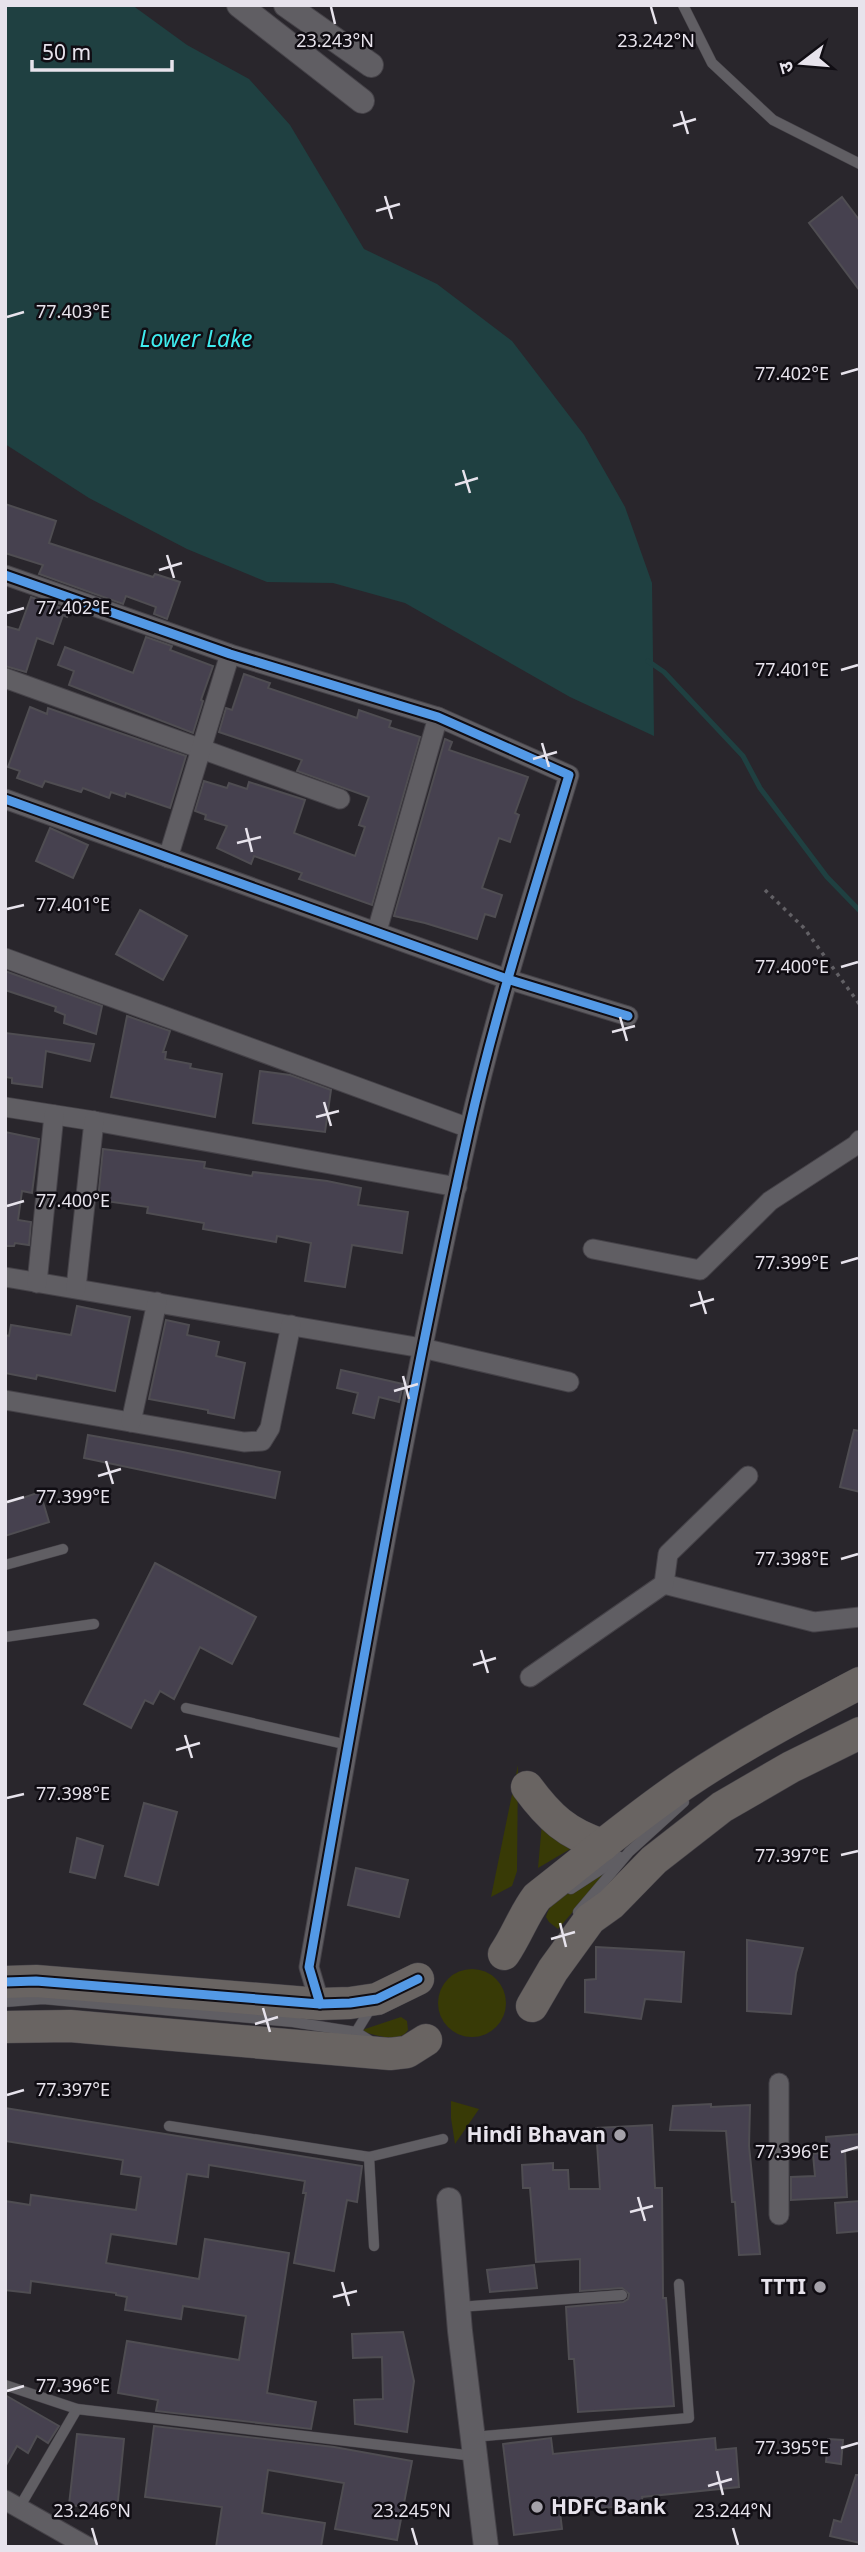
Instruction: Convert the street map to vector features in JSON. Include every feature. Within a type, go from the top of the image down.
[{"type":"main road","points":[[504,1954],[538,1905],[537,1897],[616,1848],[688,1781],[780,1725],[860,1682]]},
{"type":"main road","points":[[533,2006],[553,1970],[590,1919],[611,1904],[654,1860],[712,1815],[792,1767],[860,1733]]},
{"type":"main road","points":[[527,1787],[556,1821],[580,1838],[616,1848]]},
{"type":"main road","points":[[5,1982],[36,1981],[320,2004],[377,1999],[418,1979]]},
{"type":"main road","points":[[5,2027],[70,2026],[390,2054],[407,2052],[426,2039]]},
{"type":"street","points":[[239,5],[362,101]]},
{"type":"street","points":[[286,5],[371,65]]},
{"type":"street","points":[[5,575],[230,654],[438,717],[569,775],[508,979],[469,1128],[422,1348],[309,1967],[320,2004]]},
{"type":"street","points":[[168,858],[230,654]]},
{"type":"street","points":[[5,678],[340,799]]},
{"type":"street","points":[[377,931],[438,717]]},
{"type":"street","points":[[5,799],[508,979],[628,1016]]},
{"type":"street","points":[[5,958],[469,1128]]},
{"type":"street","points":[[5,1108],[94,1121],[457,1187]]},
{"type":"street","points":[[37,1283],[54,1115]]},
{"type":"street","points":[[76,1288],[94,1121]]},
{"type":"street","points":[[593,1249],[700,1270],[771,1201],[860,1140]]},
{"type":"street","points":[[5,1277],[422,1348],[569,1382]]},
{"type":"street","points":[[131,1422],[157,1302]]},
{"type":"street","points":[[5,1400],[244,1442],[262,1441],[270,1428],[291,1325]]},
{"type":"street","points":[[530,1677],[664,1584],[668,1555],[748,1476]]},
{"type":"street","points":[[664,1584],[814,1622],[860,1617]]},
{"type":"street","points":[[779,2083],[779,2215]]},
{"type":"street","points":[[449,2200],[458,2307],[486,2547]]},
{"type":"street","points":[[12,2504],[88,2547]]},
{"type":"lane","points":[[683,5],[712,63],[773,120],[860,164]]},
{"type":"lane","points":[[5,1565],[63,1549]]},
{"type":"lane","points":[[5,1637],[94,1624]]},
{"type":"lane","points":[[186,1708],[348,1745]]},
{"type":"lane","points":[[559,1896],[616,1848],[692,1796]]},
{"type":"lane","points":[[571,1921],[616,1848]]},
{"type":"lane","points":[[553,1970],[563,1938]]},
{"type":"lane","points":[[5,2002],[43,1999],[293,2022],[356,2032],[390,2054]]},
{"type":"lane","points":[[356,2032],[377,1999]]},
{"type":"lane","points":[[169,2126],[369,2157],[443,2139]]},
{"type":"lane","points":[[369,2157],[374,2246]]},
{"type":"lane","points":[[5,2385],[78,2409],[474,2446],[689,2418],[679,2284]]},
{"type":"lane","points":[[458,2307],[622,2295]]},
{"type":"lane","points":[[12,2504],[78,2409]]},
{"type":"path","points":[[765,890],[804,928],[860,1005]]},
{"type":"shaded area","points":[[518,1765],[517,1871],[512,1886],[491,1897]]},
{"type":"shaded area","points":[[542,1823],[577,1845],[538,1868]]},
{"type":"shaded area","points":[[608,1871],[558,1929],[549,1922],[546,1917],[549,1909],[563,1895]]},
{"type":"shaded area","points":[[465,1969],[479,1969],[491,1974],[501,1984],[506,2003],[501,2022],[491,2032],[479,2037],[465,2037],[453,2032],[443,2022],[438,2010],[438,1996],[443,1984],[453,1974]]},
{"type":"shaded area","points":[[401,2017],[407,2021],[408,2030],[399,2037],[381,2036],[362,2030]]},
{"type":"shaded area","points":[[451,2101],[479,2109],[455,2144],[451,2118]]},
{"type":"water","name":"Lower Lake","points":[[5,5],[132,5],[187,45],[249,79],[290,125],[364,249],[437,284],[512,341],[584,435],[625,507],[652,583],[654,736],[570,697],[405,603],[333,583],[267,582],[187,549],[89,498],[5,444]]},
{"type":"building","points":[[842,197],[860,221],[860,291],[809,223]]},
{"type":"building","points":[[5,504],[56,521],[49,543],[153,577],[155,574],[180,582],[167,619],[154,614],[156,607],[126,596],[123,604],[39,574],[43,565],[5,553]]},
{"type":"building","points":[[31,597],[70,611],[67,617],[63,615],[53,644],[37,638],[26,672],[5,666],[5,626],[19,630]]},
{"type":"building","points":[[146,637],[172,646],[170,650],[213,666],[193,733],[69,685],[74,671],[58,665],[65,647],[133,673]]},
{"type":"building","points":[[244,674],[270,683],[268,688],[357,718],[359,710],[391,721],[389,727],[420,737],[372,905],[299,879],[302,873],[254,856],[251,864],[217,848],[227,826],[205,819],[206,815],[195,811],[204,781],[227,788],[229,783],[247,789],[249,782],[305,800],[294,833],[355,856],[365,827],[359,825],[369,797],[297,771],[302,760],[219,732],[226,708],[232,710]]},
{"type":"building","points":[[30,707],[47,714],[48,708],[186,756],[170,808],[126,793],[125,797],[111,792],[109,798],[83,788],[81,792],[45,781],[42,787],[17,778],[20,771],[8,767]]},
{"type":"building","points":[[445,739],[452,742],[449,750],[528,777],[515,813],[519,815],[510,842],[499,838],[482,888],[502,895],[495,917],[485,914],[477,939],[394,916]]},
{"type":"building","points":[[50,828],[88,845],[73,878],[36,861]]},
{"type":"building","points":[[140,910],[187,936],[163,980],[116,954]]},
{"type":"building","points":[[5,971],[102,1006],[96,1034],[64,1023],[65,1015],[55,1011],[56,1007],[5,990]]},
{"type":"building","points":[[127,1016],[170,1031],[163,1052],[166,1052],[165,1059],[191,1064],[190,1068],[222,1074],[215,1117],[111,1097]]},
{"type":"building","points":[[5,1033],[94,1044],[90,1061],[46,1051],[42,1087],[12,1083],[12,1078],[5,1077]]},
{"type":"building","points":[[260,1071],[290,1075],[331,1090],[325,1132],[253,1123]]},
{"type":"building","points":[[5,1132],[39,1139],[32,1193],[22,1191],[18,1220],[31,1222],[29,1245],[15,1243],[14,1246],[5,1246]]},
{"type":"building","points":[[103,1149],[205,1162],[204,1168],[252,1176],[253,1172],[361,1188],[358,1205],[408,1212],[402,1253],[352,1245],[345,1287],[305,1281],[311,1243],[277,1236],[276,1242],[203,1229],[204,1223],[147,1213],[148,1207],[98,1200]]},
{"type":"building","points":[[77,1306],[130,1317],[115,1391],[37,1375],[36,1379],[5,1373],[5,1335],[9,1336],[11,1325],[71,1335]]},
{"type":"building","points":[[166,1320],[189,1325],[187,1335],[219,1342],[216,1356],[245,1363],[234,1418],[208,1413],[208,1410],[149,1399]]},
{"type":"building","points":[[341,1370],[403,1384],[399,1402],[379,1397],[374,1418],[353,1413],[358,1393],[337,1388]]},
{"type":"building","points":[[854,1430],[860,1431],[860,1492],[840,1487]]},
{"type":"building","points":[[88,1435],[280,1472],[275,1498],[84,1458]]},
{"type":"building","points":[[40,1492],[49,1522],[5,1536],[5,1504]]},
{"type":"building","points":[[155,1563],[256,1617],[232,1664],[200,1647],[174,1699],[160,1691],[153,1704],[145,1700],[131,1728],[84,1704]]},
{"type":"building","points":[[144,1803],[177,1812],[158,1885],[125,1876]]},
{"type":"building","points":[[77,1838],[103,1846],[95,1878],[70,1872]]},
{"type":"building","points":[[356,1868],[408,1880],[399,1917],[348,1905]]},
{"type":"building","points":[[747,1940],[803,1948],[796,1973],[791,2014],[747,2011]]},
{"type":"building","points":[[596,1947],[684,1952],[681,2002],[645,1999],[641,2019],[585,2012],[585,1980],[596,1979]]},
{"type":"building","points":[[711,2104],[711,2107],[750,2105],[749,2146],[760,2254],[739,2255],[726,2131],[670,2130],[673,2106]]},
{"type":"building","points":[[5,2108],[362,2166],[357,2202],[347,2200],[334,2271],[294,2263],[306,2193],[303,2193],[305,2181],[209,2165],[208,2177],[187,2174],[176,2244],[111,2234],[106,2263],[199,2279],[205,2239],[289,2253],[267,2393],[316,2402],[311,2429],[156,2411],[158,2400],[118,2393],[127,2341],[239,2360],[246,2316],[183,2306],[181,2319],[125,2310],[127,2297],[116,2293],[31,2281],[30,2293],[5,2290],[5,2201],[30,2205],[31,2195],[136,2210],[141,2177],[121,2174],[123,2160],[5,2141]]},
{"type":"building","points":[[652,2125],[655,2188],[662,2188],[663,2298],[666,2298],[674,2406],[578,2412],[574,2359],[569,2359],[566,2307],[623,2302],[628,2299],[629,2294],[622,2288],[580,2291],[580,2259],[536,2262],[530,2188],[523,2188],[522,2165],[553,2163],[553,2170],[568,2170],[569,2189],[600,2189],[596,2128]]},
{"type":"building","points":[[860,2134],[860,2149],[845,2150],[847,2197],[791,2200],[791,2177],[815,2176],[813,2154],[827,2152],[826,2137]]},
{"type":"building","points":[[860,2201],[860,2231],[837,2233],[835,2203]]},
{"type":"building","points":[[534,2265],[537,2288],[490,2292],[487,2270]]},
{"type":"building","points":[[403,2332],[414,2381],[407,2432],[355,2424],[354,2400],[383,2399],[382,2357],[353,2358],[352,2334]]},
{"type":"building","points":[[5,2395],[59,2426],[48,2443],[37,2436],[28,2453],[17,2446],[5,2467]]},
{"type":"building","points":[[154,2426],[334,2447],[412,2461],[397,2540],[335,2529],[344,2483],[268,2470],[262,2513],[325,2523],[321,2547],[216,2547],[222,2507],[145,2497]]},
{"type":"building","points":[[77,2434],[124,2439],[117,2511],[69,2505]]},
{"type":"building","points":[[551,2438],[553,2454],[715,2438],[716,2450],[736,2448],[739,2487],[642,2497],[643,2504],[560,2512],[562,2529],[514,2535],[503,2444]]},
{"type":"building","points":[[828,2439],[843,2440],[841,2464],[826,2462]]},
{"type":"building","points":[[856,2475],[860,2475],[860,2543],[830,2536],[834,2520],[841,2522]]},
{"type":"waterway","points":[[648,661],[664,672],[743,756],[760,788],[827,877],[860,911]]},
{"type":"cycle path","points":[[5,575],[230,654],[438,717],[569,775],[491,1040],[446,1233],[404,1442],[309,1967],[320,2004]]},
{"type":"cycle path","points":[[5,799],[507,979],[628,1016]]},
{"type":"cycle path","points":[[5,1982],[36,1981],[320,2004],[377,1999],[418,1979]]},
{"type":"place","name":"Hindi Bhavan","points":[[620,2135]]},
{"type":"place","name":"TTTI","points":[[820,2287]]},
{"type":"place","name":"HDFC Bank","points":[[537,2507]]}]
